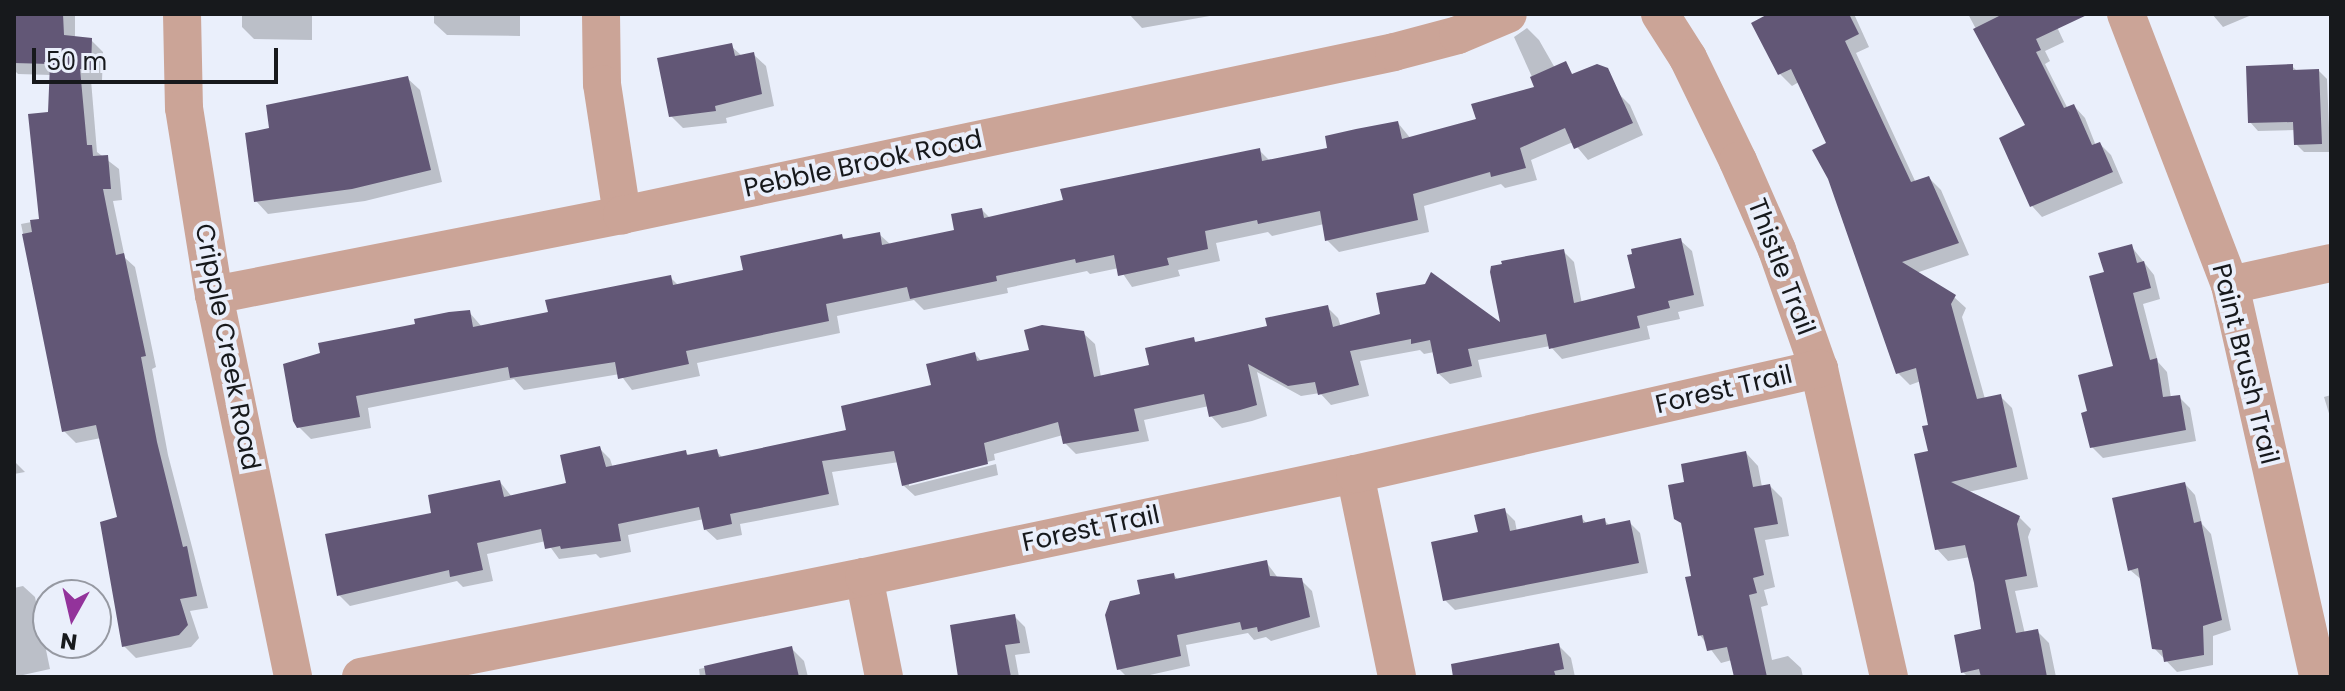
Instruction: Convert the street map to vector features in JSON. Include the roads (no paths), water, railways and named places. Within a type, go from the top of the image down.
[{"type":"street","name":"Cripple Creek Road","points":[[182,14],[184,108],[214,295],[293,677]]},
{"type":"street","points":[[601,14],[602,84],[622,215]]},
{"type":"street","name":"Pebble Brook Road","points":[[214,295],[622,215],[1394,52],[1458,35],[1508,14]]},
{"type":"street","name":"Thistle Trail","points":[[1660,14],[1688,58],[1738,161],[1777,250],[1819,369],[1889,677]]},
{"type":"street","name":"Paint Brush Trail","points":[[2126,14],[2230,285],[2318,677]]},
{"type":"street","points":[[2230,285],[2331,263]]},
{"type":"street","name":"Forest Trail","points":[[361,677],[864,577],[1355,474],[1819,369]]},
{"type":"street","points":[[1355,474],[1397,677]]},
{"type":"street","points":[[864,577],[884,677]]}]
